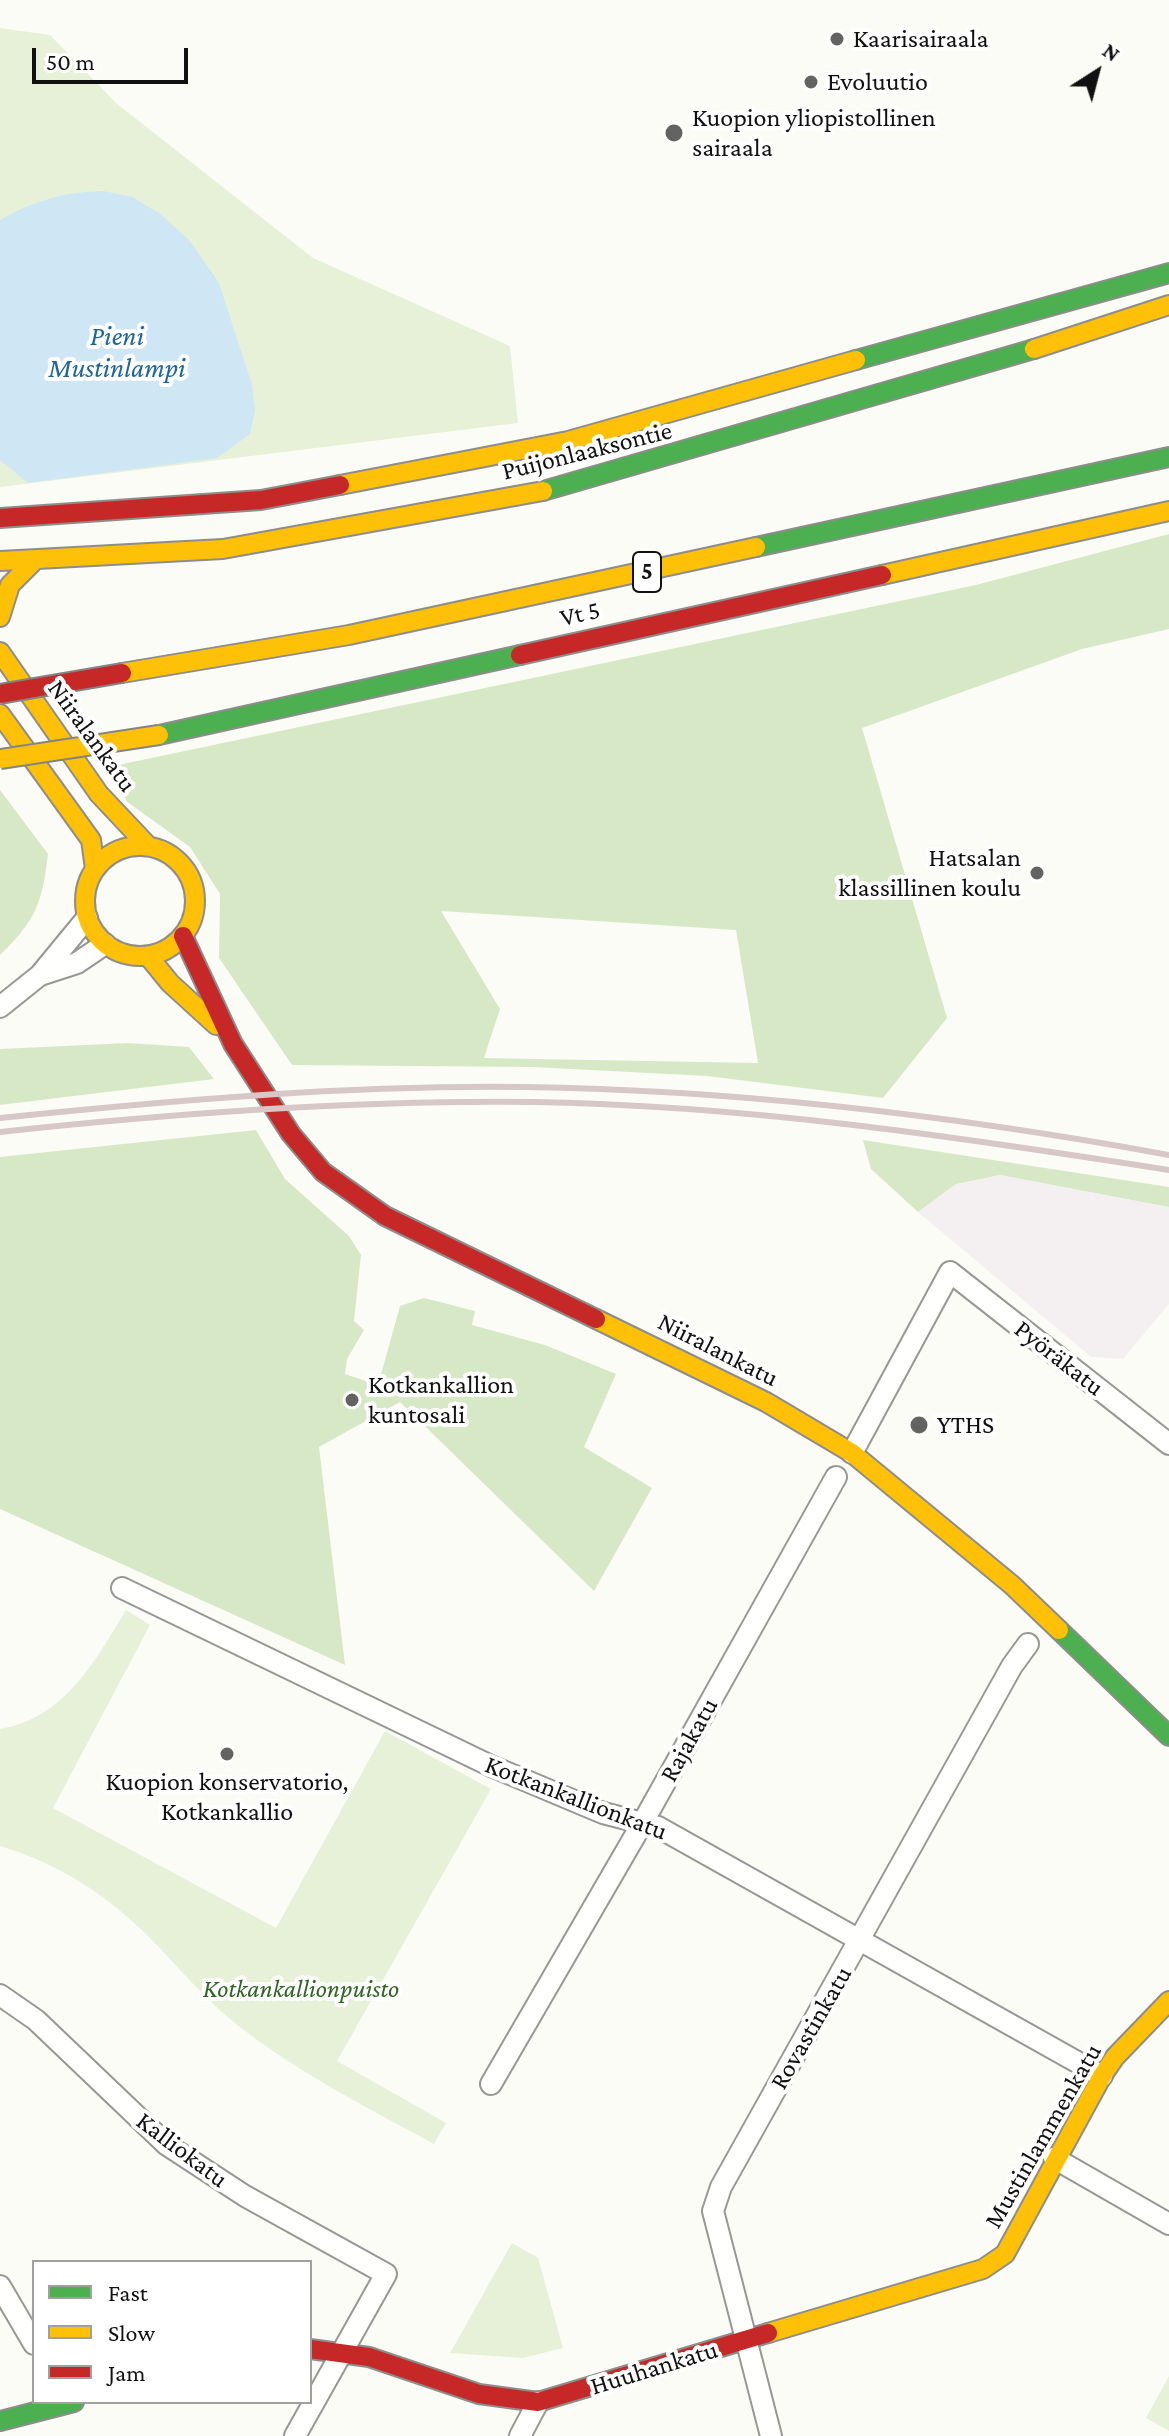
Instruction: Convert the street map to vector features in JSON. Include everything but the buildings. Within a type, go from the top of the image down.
[{"type":"main road","name":"Puijonlaaksontie","points":[[0,518],[261,500],[568,441],[1169,273]]},
{"type":"main road","name":"Puijonlaaksontie","points":[[0,561],[223,549],[537,493],[996,361],[1169,305]]},
{"type":"main road","name":"Vt 5","points":[[0,694],[365,632],[1169,457]]},
{"type":"main road","name":"Vt 5","points":[[0,759],[159,735],[1169,511]]},
{"type":"main road","points":[[0,617],[10,585],[35,560]]},
{"type":"main road","name":"Niiralankatu","points":[[0,652],[99,794],[148,846]]},
{"type":"main road","points":[[0,714],[91,840],[95,869]]},
{"type":"main road","points":[[148,846],[172,856],[191,879],[194,912],[183,936],[162,952],[148,956],[125,954],[105,944],[87,918],[85,895],[95,869],[113,852],[148,846]]},
{"type":"main road","name":"Niiralankatu","points":[[183,936],[233,1044],[310,1160],[385,1216],[766,1402],[852,1453],[1012,1585],[1169,1736]]},
{"type":"main road","name":"Niiralankatu","points":[[148,956],[233,1044]]},
{"type":"main road","name":"Mustinlammenkatu","points":[[996,2262],[1005,2254],[1054,2158],[1102,2076],[1115,2057],[1169,2001]]},
{"type":"main road","name":"Huuhankatu","points":[[312,2349],[343,2348],[372,2355],[466,2393],[516,2402],[538,2402],[996,2262]]},
{"type":"main road","points":[[0,2421],[64,2404]]},
{"type":"street","points":[[0,1007],[40,975],[87,918]]},
{"type":"street","points":[[40,975],[77,963],[105,944]]},
{"type":"street","name":"Pyöräkatu","points":[[852,1453],[950,1272],[1169,1444]]},
{"type":"street","name":"Rajakatu","points":[[491,2084],[643,1822],[836,1477]]},
{"type":"street","name":"Kotkankallionkatu","points":[[122,1588],[491,1766],[603,1813],[658,1827],[1102,2076]]},
{"type":"street","name":"Rovastinkatu","points":[[771,2436],[713,2211],[721,2187],[1012,1666],[1028,1644]]},
{"type":"street","name":"Kalliokatu","points":[[0,1995],[36,2020],[167,2145],[250,2199],[386,2274],[343,2348]]},
{"type":"street","points":[[1054,2158],[1169,2224]]},
{"type":"street","points":[[0,2286],[32,2341]]},
{"type":"street","points":[[295,2436],[343,2348]]},
{"type":"street","points":[[520,2436],[538,2402]]},
{"type":"shaded area","points":[[1000,1175],[1169,1207],[1169,1304],[1123,1359],[1091,1357],[918,1212],[956,1184]]},
{"type":"green space","points":[[0,28],[50,35],[116,103],[313,258],[510,346],[518,423],[0,487]]},
{"type":"green space","points":[[1169,534],[1169,629],[1082,649],[862,728],[947,1018],[883,1098],[707,1076],[532,1067],[292,1065],[219,958],[220,894],[190,847],[126,801],[118,765],[976,585]],"holes":[[[441,911],[736,930],[758,1063],[484,1058],[500,1009]]]},
{"type":"green space","points":[[0,790],[48,854],[35,910],[22,931],[0,955]]},
{"type":"green space","points":[[128,1043],[189,1047],[214,1079],[0,1105],[0,1049]]},
{"type":"green space","points":[[256,1130],[285,1179],[349,1236],[361,1255],[354,1321],[364,1330],[347,1359],[345,1374],[378,1385],[400,1306],[424,1298],[475,1311],[472,1325],[545,1345],[616,1374],[584,1447],[652,1488],[594,1591],[400,1402],[319,1447],[345,1665],[0,1509],[0,1157]]},
{"type":"green space","points":[[863,1140],[1169,1187],[1169,1207],[1000,1175],[956,1184],[918,1212],[871,1169]]},
{"type":"green space","name":"Kotkankallionpuisto","points":[[126,1610],[150,1625],[53,1808],[276,1928],[385,1731],[491,1789],[337,2061],[446,2123],[434,2144],[332,2088],[236,2024],[132,1921],[86,1886],[36,1859],[0,1846],[0,1729],[23,1723],[60,1700],[90,1667]]},
{"type":"green space","points":[[512,2243],[538,2258],[563,2348],[523,2358],[450,2353]]},
{"type":"green space","points":[[1169,2376],[1169,2431],[1146,2418]]},
{"type":"water","name":"Pieni Mustinlampi","points":[[103,191],[132,197],[159,213],[190,241],[219,283],[252,385],[255,410],[250,434],[217,458],[28,483],[0,460],[0,220],[49,199]]},
{"type":"railway","points":[[0,1118],[328,1091],[459,1087],[606,1089],[768,1100],[929,1117],[1169,1155]]},
{"type":"railway","points":[[0,1132],[132,1119],[332,1106],[466,1102],[612,1104],[851,1125],[1169,1170]]},
{"type":"traffic: fast","points":[[856,360],[1169,273]]},
{"type":"traffic: fast","points":[[543,491],[1034,349]]},
{"type":"traffic: fast","points":[[756,547],[1169,457]]},
{"type":"traffic: fast","points":[[159,735],[520,655]]},
{"type":"traffic: fast","points":[[1059,1630],[1169,1736]]},
{"type":"traffic: fast","points":[[0,2421],[66,2404]]},
{"type":"traffic: slow","points":[[1034,349],[1169,305]]},
{"type":"traffic: slow","points":[[340,485],[568,441],[856,360]]},
{"type":"traffic: slow","points":[[0,561],[223,549],[543,491]]},
{"type":"traffic: slow","points":[[882,575],[1169,511]]},
{"type":"traffic: slow","points":[[122,673],[349,635],[756,547]]},
{"type":"traffic: slow","points":[[0,617],[10,585],[35,560]]},
{"type":"traffic: slow","points":[[0,652],[99,794],[148,846]]},
{"type":"traffic: slow","points":[[0,714],[91,840],[95,869]]},
{"type":"traffic: slow","points":[[0,759],[159,735]]},
{"type":"traffic: slow","points":[[140,846],[161,850],[179,862],[191,880],[195,901],[191,922],[179,940],[161,952],[140,956],[119,952],[101,940],[89,922],[85,901],[89,880],[101,862],[119,850],[140,846]]},
{"type":"traffic: slow","points":[[148,956],[170,983],[216,1025]]},
{"type":"traffic: slow","points":[[596,1319],[766,1402],[852,1453],[1012,1585],[1059,1630]]},
{"type":"traffic: slow","points":[[768,2333],[983,2269],[1005,2254],[1102,2076],[1115,2057],[1169,2001]]},
{"type":"traffic: jam","points":[[0,518],[261,500],[340,485]]},
{"type":"traffic: jam","points":[[520,655],[882,575]]},
{"type":"traffic: jam","points":[[0,694],[122,673]]},
{"type":"traffic: jam","points":[[183,936],[233,1044],[291,1134],[323,1172],[385,1216],[596,1319]]},
{"type":"traffic: jam","points":[[312,2349],[369,2357],[479,2394],[538,2402],[768,2333]]},
{"type":"place","name":"Kaarisairaala","points":[[837,39]]},
{"type":"place","name":"Evoluutio","points":[[811,82]]},
{"type":"place","name":"Kuopion yliopistollinen sairaala","points":[[674,133]]},
{"type":"place","name":"Hatsalan klassillinen koulu","points":[[1037,873]]},
{"type":"place","name":"Kotkankallion kuntosali","points":[[352,1400]]},
{"type":"place","name":"YTHS","points":[[919,1425]]},
{"type":"place","name":"Kuopion konservatorio, Kotkankallio","points":[[227,1754]]}]
